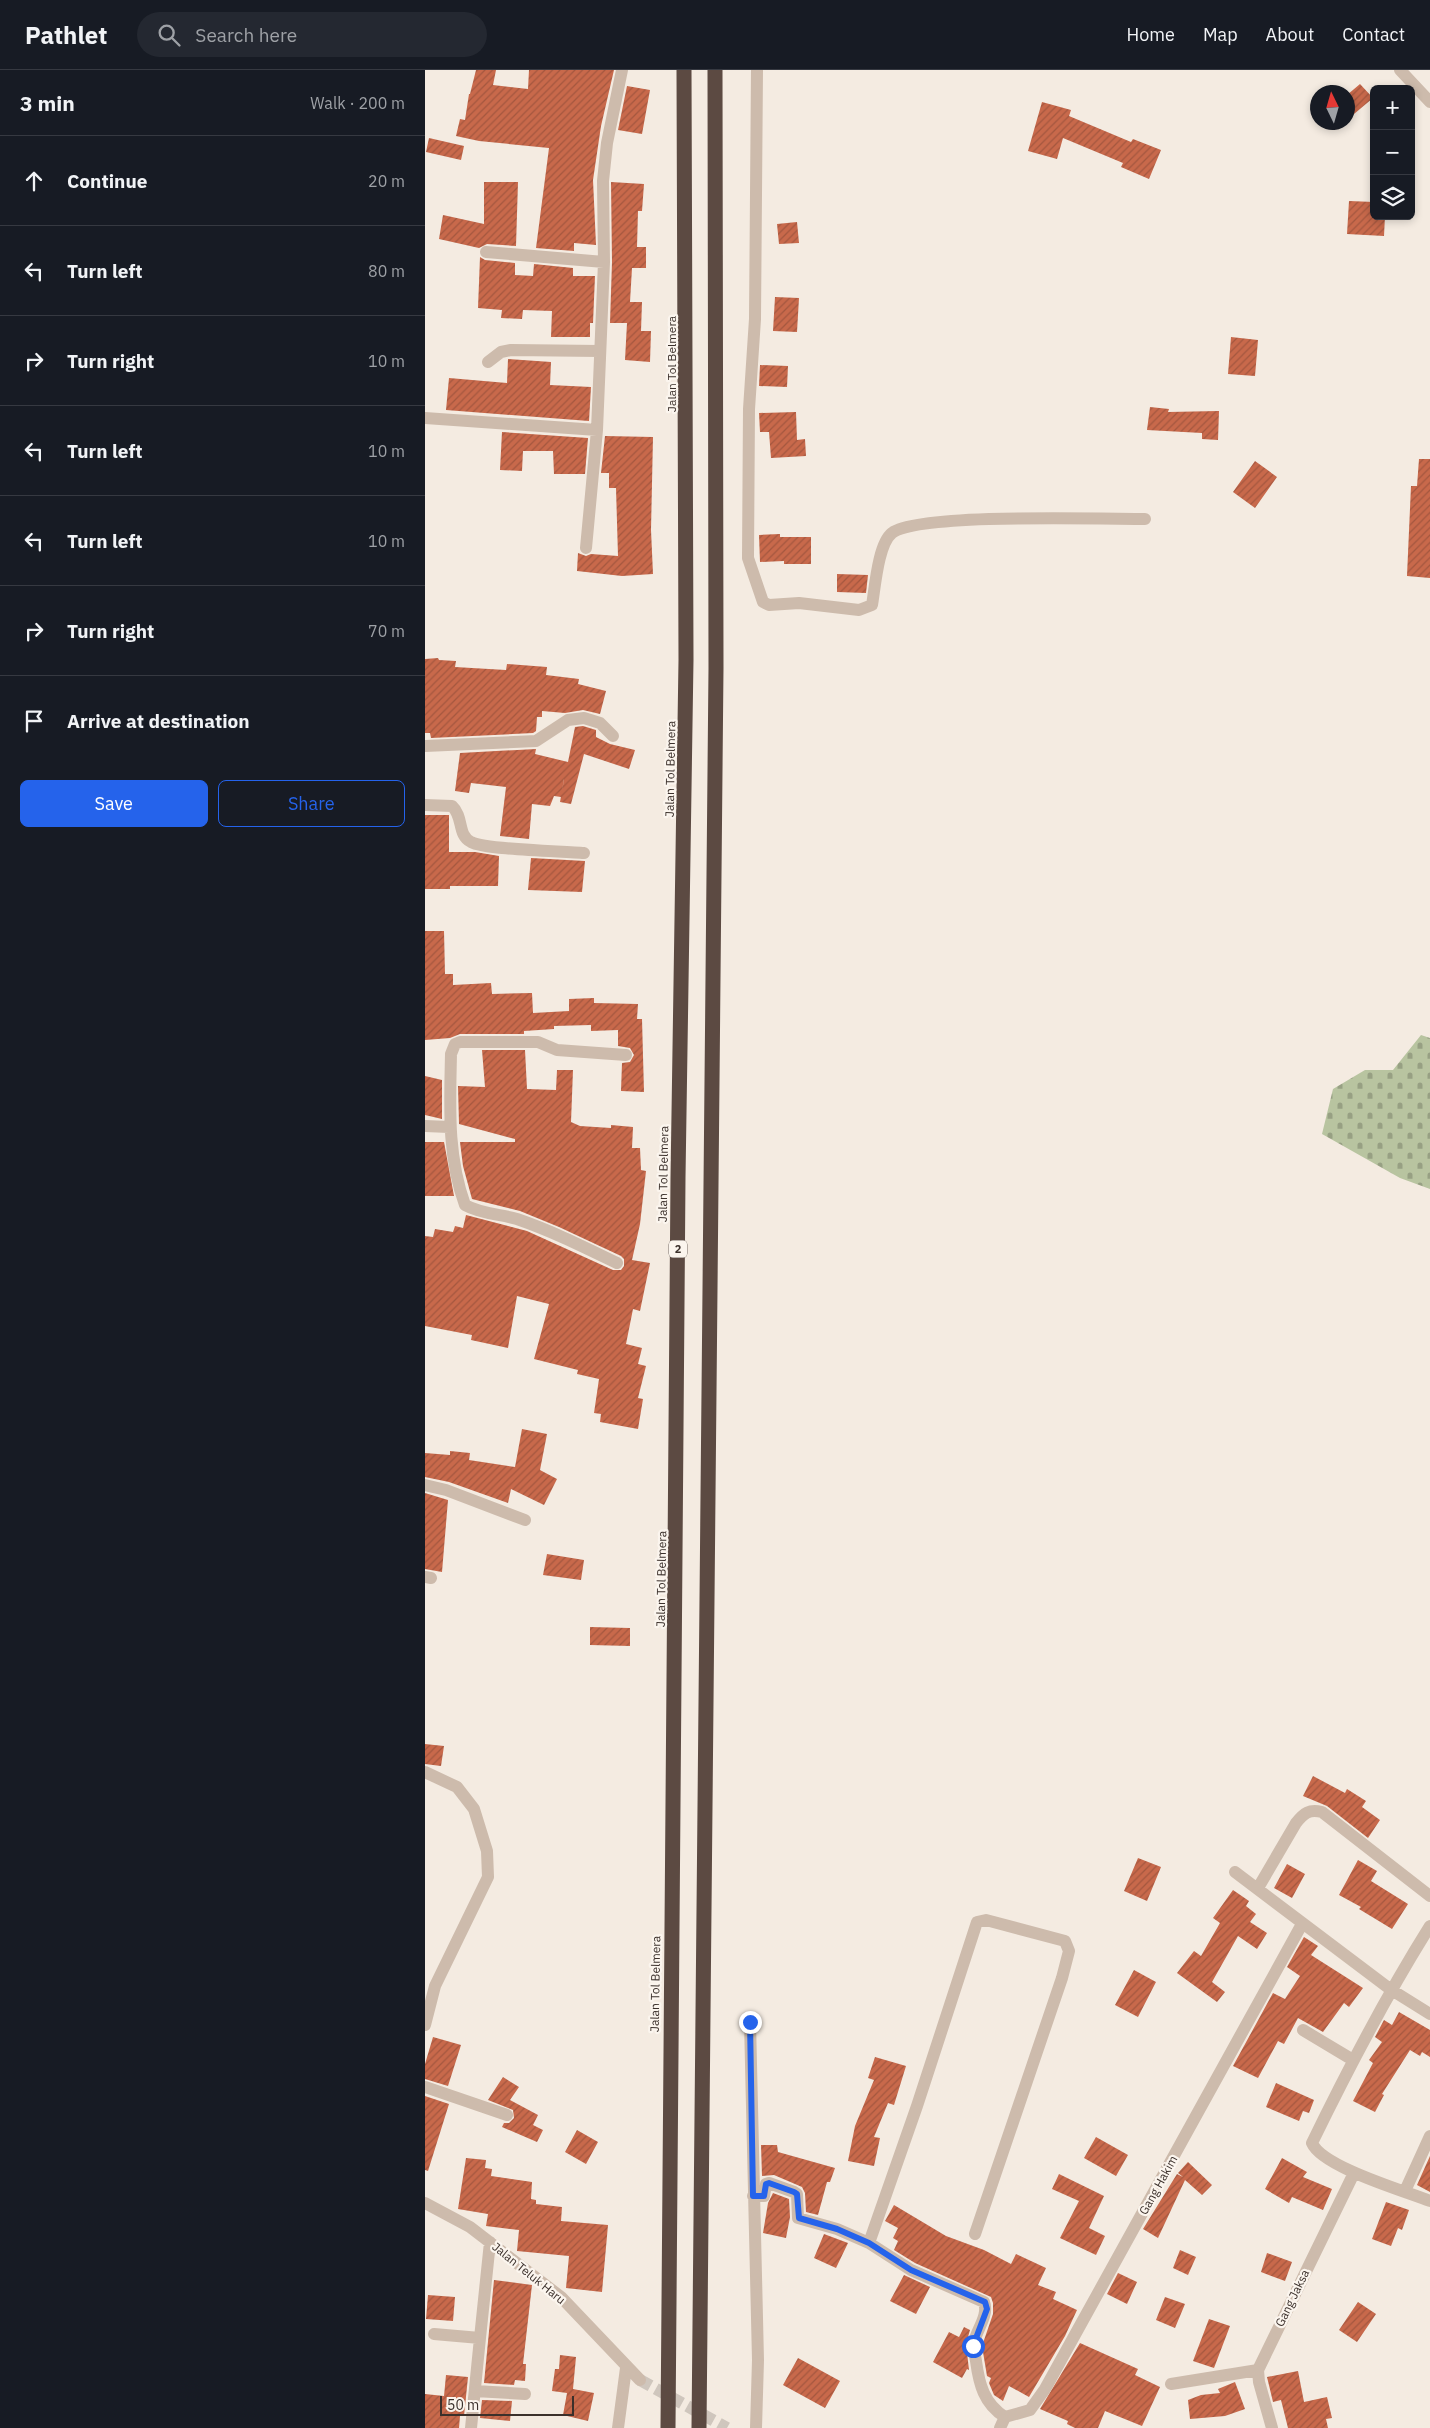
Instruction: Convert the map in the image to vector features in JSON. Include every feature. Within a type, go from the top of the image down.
[{"type":"highway","name":"Jalan Tol Belmera","points":[[668,2428],[670,1981],[677,1541],[678,1178],[686,660],[685,70]]},
{"type":"highway","points":[[699,2428],[716,678],[715,70]]},
{"type":"street","points":[[586,548],[597,430],[604,262],[602,211],[604,171],[607,143],[622,70]]},
{"type":"street","points":[[757,70],[755,319],[749,409],[747,558],[763,602],[769,605],[799,602],[859,610],[867,608],[872,605],[881,550],[891,533],[912,526],[962,521],[1145,519]]},
{"type":"street","points":[[1400,70],[1430,102]]},
{"type":"street","points":[[485,252],[604,262]]},
{"type":"street","points":[[488,362],[501,352],[511,350],[600,351]]},
{"type":"street","points":[[425,418],[597,430]]},
{"type":"street","points":[[425,746],[536,741],[568,720],[584,718],[600,723],[613,736]]},
{"type":"street","points":[[425,804],[452,806],[459,813],[461,832],[470,842],[490,846],[584,852]]},
{"type":"street","points":[[617,1263],[557,1234],[516,1219],[474,1210],[465,1205],[458,1186],[449,1126],[451,1054],[455,1044],[460,1042],[538,1042],[557,1050],[626,1055]]},
{"type":"street","points":[[425,1126],[449,1126]]},
{"type":"street","points":[[425,1485],[446,1490],[525,1520]]},
{"type":"street","points":[[425,1772],[457,1786],[474,1809],[487,1852],[488,1877],[435,1986],[425,2025]]},
{"type":"street","points":[[1258,1888],[1296,1823],[1303,1814],[1313,1810],[1322,1812],[1430,1896]]},
{"type":"street","points":[[1235,1872],[1391,1989],[1430,2014]]},
{"type":"street","points":[[869,2243],[917,2106],[977,1922],[985,1920],[1065,1941],[1069,1951],[1062,1978],[975,2234]]},
{"type":"street","name":"Gang Hakim","points":[[1003,2422],[1030,2410],[1045,2389],[1302,1924]]},
{"type":"street","points":[[1430,1926],[1391,1989],[1312,2143],[1315,2151],[1354,2173],[1430,2201]]},
{"type":"street","points":[[750,2022],[758,2360],[757,2428]]},
{"type":"street","points":[[1303,2030],[1353,2060]]},
{"type":"street","points":[[425,2087],[507,2116]]},
{"type":"street","points":[[1405,2191],[1430,2136]]},
{"type":"street","name":"Gang Jaksa","points":[[1258,2370],[1354,2173]]},
{"type":"street","points":[[753,2196],[764,2196],[766,2184],[769,2183],[794,2192],[797,2194],[799,2218],[837,2229],[869,2243],[911,2270],[985,2302],[987,2309],[973,2346],[979,2383],[988,2403],[1003,2422]]},
{"type":"street","name":"Jalan Teluk Haru","points":[[425,2203],[470,2227],[561,2298],[626,2368],[640,2380]]},
{"type":"street","points":[[471,2428],[490,2242]]},
{"type":"street","points":[[434,2334],[480,2338]]},
{"type":"street","points":[[618,2428],[626,2368]]},
{"type":"street","points":[[1171,2384],[1258,2370],[1259,2382],[1272,2428]]},
{"type":"street","points":[[475,2391],[525,2394]]},
{"type":"green space","points":[[1421,1035],[1430,1038],[1430,1189],[1400,1178],[1322,1134],[1333,1089],[1365,1070],[1393,1070]]},
{"type":"building","points":[[476,70],[496,70],[493,85],[528,89],[529,70],[614,70],[601,126],[593,180],[596,245],[574,243],[574,251],[536,248],[549,148],[479,141],[456,136],[460,119],[465,120],[469,94]]},
{"type":"building","points":[[1360,84],[1370,95],[1370,101],[1355,113],[1355,88]]},
{"type":"building","points":[[627,86],[650,90],[642,134],[618,130]]},
{"type":"building","points":[[1042,102],[1071,110],[1069,116],[1131,142],[1133,139],[1161,150],[1149,179],[1121,167],[1123,163],[1063,138],[1057,159],[1028,151]]},
{"type":"building","points":[[429,138],[464,146],[461,160],[426,152]]},
{"type":"building","points":[[484,182],[518,182],[516,246],[487,244],[479,248],[439,239],[443,215],[484,224]]},
{"type":"building","points":[[611,182],[644,184],[642,211],[638,211],[637,247],[646,247],[646,268],[632,268],[630,302],[642,302],[641,331],[651,331],[650,362],[625,360],[627,323],[610,323],[612,262]]},
{"type":"building","points":[[1349,201],[1370,202],[1370,220],[1385,220],[1384,236],[1347,234]]},
{"type":"building","points":[[797,222],[799,243],[779,244],[777,224]]},
{"type":"building","points":[[480,257],[485,260],[515,263],[515,275],[533,276],[534,264],[573,268],[573,276],[595,276],[593,323],[590,323],[590,337],[551,337],[552,311],[523,310],[522,319],[501,318],[502,310],[478,308]]},
{"type":"building","points":[[775,297],[799,298],[797,332],[773,331]]},
{"type":"building","points":[[1231,337],[1258,340],[1255,376],[1228,374]]},
{"type":"building","points":[[508,359],[551,362],[550,385],[591,387],[589,421],[446,410],[449,378],[507,383]]},
{"type":"building","points":[[760,365],[788,366],[787,387],[759,386]]},
{"type":"building","points":[[1150,407],[1169,409],[1168,412],[1219,411],[1218,440],[1202,439],[1202,433],[1147,430]]},
{"type":"building","points":[[796,412],[797,440],[805,439],[806,456],[771,458],[769,432],[760,432],[759,413]]},
{"type":"building","points":[[502,432],[588,438],[585,474],[554,474],[553,451],[523,451],[522,471],[500,470]]},
{"type":"building","points":[[605,436],[653,437],[651,530],[653,574],[622,576],[577,571],[578,553],[586,556],[591,554],[618,556],[616,488],[609,488],[609,473],[601,473]]},
{"type":"building","points":[[1419,459],[1430,459],[1430,578],[1407,576],[1411,486],[1417,486]]},
{"type":"building","points":[[1255,461],[1277,477],[1255,508],[1233,492]]},
{"type":"building","points":[[780,534],[780,537],[811,537],[811,564],[784,564],[784,561],[760,562],[759,535]]},
{"type":"building","points":[[837,574],[868,575],[866,593],[837,592]]},
{"type":"building","points":[[438,658],[439,660],[456,661],[455,667],[506,670],[507,664],[547,667],[546,675],[579,679],[578,684],[606,691],[600,714],[583,710],[565,713],[542,711],[542,717],[537,717],[536,731],[533,733],[431,738],[430,733],[425,733],[425,659]]},
{"type":"building","points":[[583,726],[596,730],[596,737],[610,744],[635,750],[629,769],[584,754],[571,804],[560,802],[561,797],[554,796],[550,806],[532,804],[529,839],[500,836],[506,787],[471,783],[469,793],[455,791],[460,753],[536,749],[535,754],[568,762],[575,727]]},
{"type":"building","points":[[425,815],[449,815],[449,852],[475,852],[499,856],[498,886],[450,886],[450,889],[425,889]]},
{"type":"building","points":[[531,858],[585,861],[582,892],[528,890]]},
{"type":"building","points":[[425,931],[444,931],[445,974],[453,974],[453,985],[491,983],[492,994],[532,993],[533,1013],[569,1011],[569,999],[594,998],[594,1003],[638,1004],[637,1019],[642,1019],[644,1092],[621,1091],[622,1063],[630,1062],[634,1055],[630,1048],[618,1046],[618,1030],[591,1031],[591,1025],[554,1026],[554,1029],[524,1031],[524,1034],[460,1034],[450,1038],[425,1040]]},
{"type":"building","points":[[482,1050],[525,1050],[527,1089],[556,1090],[557,1070],[573,1070],[571,1122],[580,1126],[611,1128],[611,1125],[633,1127],[632,1148],[640,1148],[641,1170],[646,1171],[640,1224],[632,1260],[650,1263],[640,1311],[633,1309],[626,1344],[642,1348],[638,1364],[646,1366],[638,1398],[643,1399],[638,1429],[600,1422],[601,1414],[594,1413],[599,1379],[577,1374],[578,1370],[534,1359],[549,1304],[517,1296],[508,1348],[471,1340],[472,1335],[425,1326],[425,1236],[433,1237],[435,1229],[453,1232],[455,1226],[463,1228],[466,1215],[527,1231],[613,1270],[621,1270],[624,1266],[624,1259],[621,1256],[559,1227],[520,1211],[472,1199],[463,1166],[460,1142],[515,1142],[515,1139],[459,1124],[458,1086],[485,1087]]},
{"type":"building","points":[[425,1076],[442,1080],[442,1119],[425,1115]]},
{"type":"building","points":[[425,1142],[444,1142],[454,1196],[425,1196]]},
{"type":"building","points":[[522,1429],[547,1434],[540,1470],[557,1479],[544,1505],[511,1489],[508,1503],[449,1482],[425,1477],[425,1453],[450,1455],[450,1451],[470,1453],[469,1460],[515,1467]]},
{"type":"building","points":[[425,1493],[448,1500],[442,1572],[425,1569]]},
{"type":"building","points":[[547,1554],[584,1560],[581,1580],[543,1575]]},
{"type":"building","points":[[590,1627],[630,1628],[630,1646],[590,1645]]},
{"type":"building","points":[[425,1744],[444,1746],[441,1766],[425,1764]]},
{"type":"building","points":[[1313,1776],[1345,1793],[1347,1789],[1366,1801],[1362,1807],[1380,1820],[1368,1838],[1327,1806],[1303,1796]]},
{"type":"building","points":[[1138,1858],[1161,1867],[1147,1901],[1124,1891]]},
{"type":"building","points":[[1358,1860],[1377,1871],[1371,1881],[1408,1904],[1392,1929],[1359,1909],[1361,1907],[1339,1895]]},
{"type":"building","points":[[1287,1864],[1305,1874],[1292,1898],[1274,1888]]},
{"type":"building","points":[[1233,1890],[1249,1901],[1246,1906],[1256,1914],[1250,1922],[1267,1933],[1257,1949],[1238,1936],[1212,1982],[1225,1992],[1217,2002],[1177,1973],[1194,1951],[1201,1956],[1220,1923],[1213,1918]]},
{"type":"building","points":[[1304,1937],[1318,1946],[1311,1955],[1363,1988],[1349,2007],[1344,2003],[1323,2032],[1298,2018],[1284,2044],[1278,2041],[1258,2078],[1233,2066],[1273,1993],[1285,1999],[1300,1976],[1287,1967]]},
{"type":"building","points":[[1134,1970],[1156,1982],[1138,2017],[1115,2005]]},
{"type":"building","points":[[1399,2012],[1430,2030],[1430,2057],[1422,2052],[1420,2056],[1410,2050],[1382,2094],[1384,2095],[1375,2112],[1353,2101],[1373,2063],[1369,2060],[1382,2042],[1375,2037],[1384,2020],[1392,2025]]},
{"type":"building","points":[[433,2037],[461,2045],[448,2086],[425,2079],[425,2064]]},
{"type":"building","points":[[875,2057],[906,2066],[894,2105],[888,2103],[874,2137],[880,2138],[874,2166],[848,2161],[855,2126],[874,2080],[868,2078]]},
{"type":"building","points":[[503,2077],[519,2087],[510,2100],[538,2115],[533,2125],[543,2130],[537,2142],[502,2127],[504,2123],[509,2123],[514,2118],[513,2110],[488,2100]]},
{"type":"building","points":[[1276,2083],[1314,2100],[1309,2113],[1303,2111],[1299,2121],[1266,2107]]},
{"type":"building","points":[[425,2096],[449,2104],[428,2171],[425,2170]]},
{"type":"building","points":[[577,2130],[598,2142],[586,2164],[565,2152]]},
{"type":"building","points":[[1096,2137],[1128,2155],[1116,2176],[1084,2158]]},
{"type":"building","points":[[761,2145],[777,2145],[778,2152],[835,2168],[830,2182],[827,2182],[818,2215],[806,2212],[805,2193],[802,2187],[774,2175],[762,2176]]},
{"type":"building","points":[[1430,2156],[1430,2192],[1417,2185]]},
{"type":"building","points":[[466,2158],[486,2160],[485,2168],[492,2169],[491,2176],[532,2182],[531,2199],[536,2200],[536,2204],[562,2207],[561,2221],[608,2225],[602,2292],[566,2288],[569,2256],[517,2251],[519,2230],[486,2226],[488,2214],[458,2209]]},
{"type":"building","points":[[1282,2158],[1307,2172],[1303,2177],[1332,2189],[1323,2210],[1292,2197],[1289,2203],[1265,2189]]},
{"type":"building","points":[[1188,2162],[1212,2185],[1202,2195],[1185,2180],[1158,2238],[1143,2229],[1177,2174],[1183,2177],[1178,2173]]},
{"type":"building","points":[[1059,2174],[1104,2196],[1089,2228],[1105,2236],[1096,2255],[1060,2238],[1079,2201],[1052,2189]]},
{"type":"building","points":[[773,2193],[789,2199],[790,2217],[786,2238],[763,2233],[768,2203]]},
{"type":"building","points":[[1386,2202],[1409,2210],[1402,2230],[1398,2228],[1391,2246],[1372,2239]]},
{"type":"building","points":[[894,2205],[946,2236],[984,2250],[1011,2264],[1016,2254],[1046,2268],[1038,2285],[1056,2292],[1053,2299],[1077,2310],[1065,2336],[1029,2397],[1009,2386],[1003,2401],[994,2395],[989,2383],[991,2378],[987,2376],[982,2346],[993,2314],[991,2297],[915,2263],[894,2250],[898,2241],[893,2238],[898,2228],[885,2221]]},
{"type":"building","points":[[824,2234],[848,2243],[836,2268],[814,2258]]},
{"type":"building","points":[[1180,2250],[1196,2257],[1188,2275],[1173,2268]]},
{"type":"building","points":[[1267,2253],[1292,2262],[1285,2281],[1261,2272]]},
{"type":"building","points":[[1118,2273],[1137,2282],[1127,2304],[1107,2294]]},
{"type":"building","points":[[904,2275],[930,2287],[916,2314],[890,2301]]},
{"type":"building","points":[[494,2280],[532,2285],[523,2364],[526,2364],[525,2381],[515,2380],[514,2385],[484,2383]]},
{"type":"building","points":[[428,2295],[455,2297],[453,2321],[426,2319]]},
{"type":"building","points":[[1165,2297],[1185,2304],[1175,2328],[1156,2320]]},
{"type":"building","points":[[1358,2302],[1376,2314],[1357,2342],[1339,2330]]},
{"type":"building","points":[[1209,2319],[1230,2326],[1214,2368],[1193,2361]]},
{"type":"building","points":[[964,2327],[970,2330],[966,2344],[969,2370],[967,2369],[962,2378],[933,2362],[949,2332],[959,2337]]},
{"type":"building","points":[[1080,2343],[1138,2369],[1135,2375],[1160,2387],[1142,2426],[1105,2411],[1098,2428],[1075,2428],[1067,2424],[1068,2421],[1040,2409]]},
{"type":"building","points":[[560,2355],[576,2357],[573,2389],[594,2393],[588,2421],[563,2415],[567,2393],[552,2391],[555,2369],[559,2369]]},
{"type":"building","points":[[798,2358],[840,2381],[825,2408],[783,2385]]},
{"type":"building","points":[[1298,2371],[1304,2402],[1327,2397],[1332,2418],[1326,2419],[1328,2428],[1288,2428],[1281,2400],[1273,2402],[1267,2377]]},
{"type":"building","points":[[446,2375],[468,2377],[464,2416],[460,2416],[459,2428],[425,2428],[425,2394],[444,2396]]},
{"type":"building","points":[[1235,2382],[1245,2409],[1225,2416],[1190,2419],[1188,2400],[1201,2395],[1220,2393],[1218,2389]]},
{"type":"building","points":[[482,2400],[512,2401],[510,2421],[480,2418]]},
{"type":"tunnel","points":[[640,2380],[727,2428]]},
{"type":"route","points":[[750,2022],[753,2196],[764,2196],[766,2184],[769,2183],[794,2192],[797,2194],[799,2218],[837,2229],[869,2243],[911,2270],[985,2302],[987,2309],[973,2346]]}]
